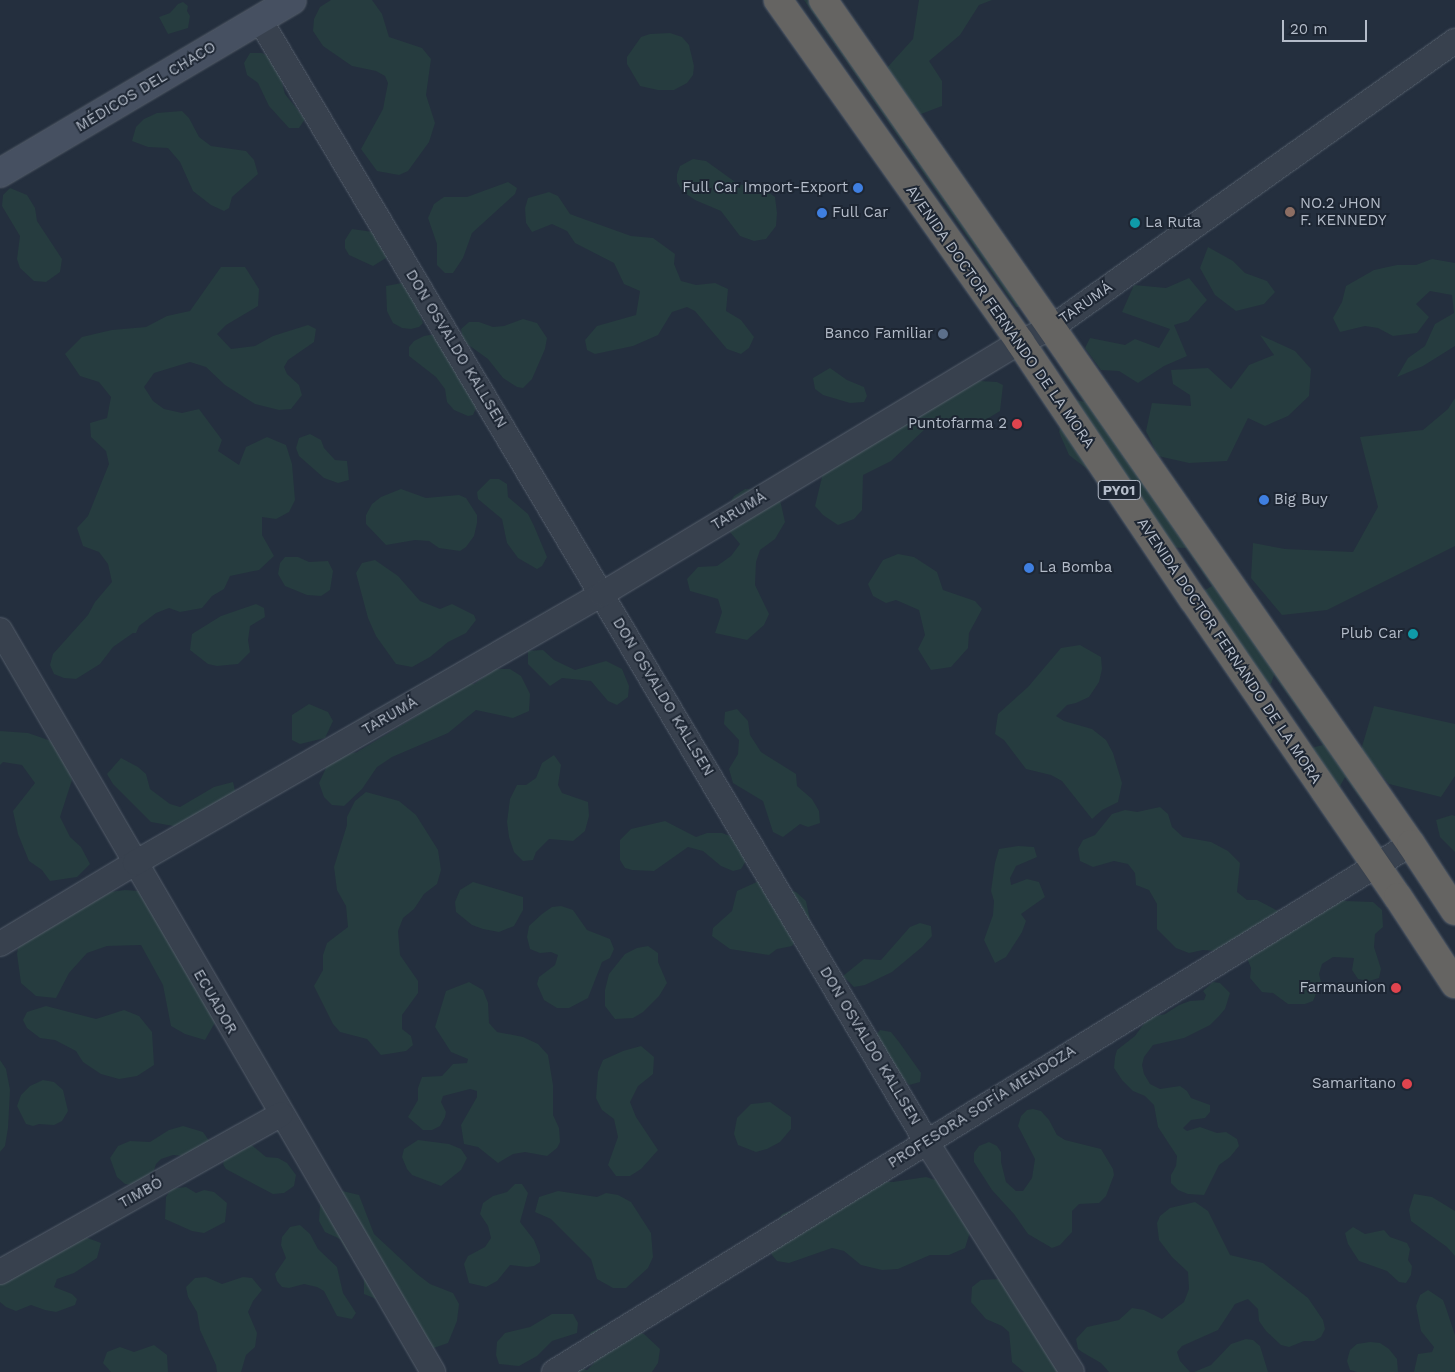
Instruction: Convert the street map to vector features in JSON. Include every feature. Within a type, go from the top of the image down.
[{"type":"highway","name":"AVENIDA DOCTOR FERNANDO DE LA MORA","points":[[778,0],[1020,342],[1455,984]]},
{"type":"highway","name":"PY01","points":[[823,0],[1411,844],[1455,911]]},
{"type":"main road","name":"MÉDICOS DEL CHACO","points":[[0,173],[292,0]]},
{"type":"street","name":"DON OSVALDO KALLSEN","points":[[260,20],[926,1141],[1072,1372]]},
{"type":"street","name":"TARUMÁ","points":[[0,944],[135,863],[602,594],[1020,342],[1051,328],[1455,42]]},
{"type":"street","name":"ECUADOR","points":[[0,630],[433,1372]]},
{"type":"street","name":"PROFESORA SOFÍA MENDOZA","points":[[554,1372],[926,1141],[1411,844]]},
{"type":"street","name":"TIMBÓ","points":[[0,1272],[281,1114]]},
{"type":"green space","points":[[331,0],[372,0],[382,14],[389,37],[422,48],[431,59],[426,95],[435,123],[429,142],[408,171],[399,175],[377,171],[361,149],[383,109],[388,83],[385,76],[376,71],[352,66],[323,46],[313,31],[314,19],[320,7]]},
{"type":"green space","points":[[804,0],[812,0],[1021,307],[1016,307]]},
{"type":"green space","points":[[919,0],[992,0],[979,5],[960,35],[929,61],[942,81],[942,106],[921,114],[899,98],[885,70],[913,39]]},
{"type":"green space","points":[[183,2],[188,6],[187,11],[190,16],[188,28],[168,34],[159,17],[170,13],[178,4]]},
{"type":"green space","points":[[670,33],[682,37],[689,45],[694,66],[693,75],[687,83],[674,90],[658,90],[640,86],[627,64],[627,57],[641,37],[650,34]]},
{"type":"green space","points":[[250,53],[262,53],[276,60],[285,94],[305,119],[299,128],[289,128],[269,106],[258,83],[247,75],[244,63]]},
{"type":"green space","points":[[182,111],[189,118],[199,137],[211,146],[246,151],[254,160],[258,174],[232,197],[229,208],[224,211],[211,205],[193,191],[180,162],[168,148],[148,147],[132,141],[136,127],[144,119],[157,113]]},
{"type":"green space","points":[[693,159],[706,161],[738,184],[764,189],[775,197],[776,226],[766,239],[754,241],[740,236],[721,211],[695,200],[682,191],[677,182],[677,174],[680,166]]},
{"type":"green space","points":[[508,182],[517,188],[515,194],[472,233],[463,258],[453,273],[445,273],[437,265],[437,244],[428,218],[434,204],[444,197],[467,197]]},
{"type":"green space","points":[[10,188],[27,195],[35,208],[37,221],[62,259],[60,272],[46,282],[34,281],[20,268],[17,259],[20,236],[2,206],[3,195]]},
{"type":"green space","points":[[549,192],[558,196],[570,214],[631,236],[653,238],[675,254],[674,264],[681,281],[696,285],[715,283],[728,289],[726,311],[741,320],[754,337],[749,348],[741,354],[727,349],[695,311],[687,307],[672,312],[658,335],[633,346],[595,354],[587,350],[585,340],[597,326],[636,315],[640,291],[624,284],[614,263],[575,243],[567,231],[552,224],[532,232],[526,223],[525,208],[528,198]]},
{"type":"green space","points":[[352,229],[373,232],[388,249],[386,258],[373,266],[349,255],[345,248],[345,240]]},
{"type":"green space","points":[[1208,247],[1233,261],[1245,273],[1267,281],[1275,292],[1264,304],[1236,311],[1215,295],[1200,268]]},
{"type":"green space","points":[[1432,259],[1455,263],[1455,346],[1423,366],[1397,377],[1408,358],[1425,346],[1435,324],[1454,313],[1452,295],[1430,291],[1416,304],[1429,317],[1417,333],[1393,336],[1378,328],[1365,326],[1340,332],[1333,318],[1342,302],[1346,286],[1374,270],[1397,265],[1416,265]]},
{"type":"green space","points":[[221,267],[245,267],[259,289],[258,306],[226,325],[217,334],[231,349],[255,346],[273,336],[308,325],[316,329],[314,342],[288,360],[284,367],[287,374],[299,385],[302,395],[291,409],[279,410],[255,404],[225,385],[206,367],[190,362],[154,373],[144,387],[153,401],[164,409],[182,413],[199,409],[222,440],[218,451],[239,465],[246,447],[267,437],[286,445],[292,464],[295,500],[289,512],[276,519],[262,517],[262,535],[274,556],[259,570],[230,576],[224,589],[212,596],[202,608],[180,612],[169,608],[156,613],[139,626],[136,633],[133,633],[113,647],[100,664],[76,679],[64,678],[54,674],[50,665],[53,654],[88,615],[95,602],[112,582],[108,564],[99,552],[83,546],[77,528],[88,516],[109,464],[106,451],[91,437],[90,423],[107,418],[111,397],[99,382],[80,376],[65,354],[82,337],[112,330],[146,327],[167,316],[190,311]]},
{"type":"green space","points":[[1189,278],[1207,300],[1188,321],[1174,325],[1187,356],[1164,366],[1138,383],[1119,371],[1101,370],[1085,348],[1090,338],[1125,345],[1135,339],[1159,348],[1170,329],[1122,312],[1134,285],[1166,288]]},
{"type":"green space","points":[[407,282],[423,323],[419,327],[411,329],[402,328],[393,323],[387,311],[386,286]]},
{"type":"green space","points":[[523,319],[537,323],[547,338],[545,349],[532,379],[523,388],[517,387],[503,378],[488,359],[463,341],[461,329],[469,322],[479,322],[493,327],[504,326]]},
{"type":"green space","points":[[436,334],[477,406],[473,415],[468,416],[454,410],[447,402],[445,389],[436,377],[409,356],[409,347],[414,341],[424,336]]},
{"type":"green space","points":[[1260,335],[1295,351],[1311,369],[1309,396],[1288,416],[1265,426],[1248,418],[1227,461],[1189,463],[1158,456],[1146,431],[1152,403],[1191,406],[1190,395],[1173,384],[1171,370],[1208,368],[1231,389],[1249,365],[1274,355]]},
{"type":"green space","points":[[1064,367],[1366,803],[1363,802],[1345,777],[1339,788],[1307,749],[1323,745],[1274,675],[1271,684],[1251,687],[1198,594],[1212,586],[1186,548],[1161,547],[1127,500],[1069,455],[1059,432],[1064,410],[1077,400],[1084,402],[1063,372]]},
{"type":"green space","points":[[830,368],[847,380],[864,387],[867,396],[864,402],[850,403],[823,395],[815,389],[813,378]]},
{"type":"green space","points":[[980,381],[997,382],[1003,385],[1000,411],[977,425],[941,424],[925,429],[891,461],[863,475],[862,510],[854,519],[838,525],[823,515],[815,506],[823,473],[966,383]]},
{"type":"green space","points":[[1455,398],[1455,546],[1327,610],[1282,615],[1251,578],[1253,543],[1285,549],[1353,552],[1378,507],[1360,437],[1423,430],[1448,409]]},
{"type":"green space","points":[[310,434],[321,440],[324,448],[335,460],[347,461],[349,480],[338,483],[324,478],[299,456],[296,448],[299,438]]},
{"type":"green space","points":[[490,479],[499,479],[507,484],[508,497],[528,514],[547,557],[542,566],[537,569],[518,558],[507,543],[502,519],[478,499],[477,492]]},
{"type":"green space","points":[[401,489],[426,498],[459,495],[466,498],[477,515],[477,523],[474,536],[466,547],[460,551],[439,548],[429,541],[415,540],[386,545],[366,524],[366,515],[372,504],[381,497]]},
{"type":"green space","points":[[745,489],[762,490],[780,500],[785,522],[775,539],[760,550],[756,562],[755,585],[769,614],[764,625],[747,640],[715,633],[722,612],[718,599],[690,591],[687,579],[698,567],[717,566],[731,556],[740,544],[730,532],[724,514],[734,496]]},
{"type":"green space","points":[[898,554],[914,557],[937,572],[943,590],[975,601],[982,609],[969,633],[968,648],[951,667],[931,670],[918,649],[925,635],[919,610],[896,600],[886,603],[873,596],[868,584],[883,560]]},
{"type":"green space","points":[[285,557],[298,557],[309,562],[328,561],[333,571],[330,590],[321,596],[307,595],[285,586],[278,574],[280,563]]},
{"type":"green space","points":[[375,560],[398,576],[420,601],[440,609],[452,604],[474,615],[476,620],[466,633],[448,642],[430,657],[412,667],[396,664],[376,636],[368,618],[356,573],[362,563]]},
{"type":"green space","points":[[256,604],[264,608],[265,617],[250,626],[248,640],[250,652],[238,664],[217,666],[208,664],[190,650],[192,634],[221,616]]},
{"type":"green space","points":[[1080,645],[1101,657],[1102,669],[1099,682],[1089,697],[1067,705],[1056,716],[1064,721],[1092,729],[1106,740],[1113,753],[1122,783],[1118,802],[1102,810],[1092,819],[1062,781],[1051,775],[1026,769],[1004,740],[995,734],[998,714],[1028,687],[1061,648]]},
{"type":"green space","points":[[543,650],[554,660],[575,670],[606,661],[622,669],[629,686],[628,697],[617,705],[608,701],[591,681],[562,678],[550,686],[528,664],[528,651]]},
{"type":"green space","points":[[495,669],[510,669],[521,676],[530,694],[529,711],[513,718],[476,710],[448,733],[392,757],[377,767],[362,789],[344,806],[332,805],[324,797],[319,783],[327,766],[340,756],[357,752],[417,716],[452,681],[474,684]]},
{"type":"green space","points":[[309,704],[328,712],[333,721],[325,738],[300,744],[292,740],[292,715]]},
{"type":"green space","points":[[1374,706],[1455,724],[1455,776],[1441,797],[1389,784],[1361,750]]},
{"type":"green space","points":[[737,709],[748,721],[750,735],[761,752],[796,774],[797,786],[812,799],[819,811],[820,823],[808,827],[800,824],[783,837],[773,832],[763,801],[733,783],[729,769],[738,754],[739,740],[724,724],[725,712]]},
{"type":"green space","points":[[0,731],[28,733],[60,744],[72,780],[60,817],[70,837],[81,847],[90,864],[77,877],[50,881],[42,870],[29,861],[18,834],[13,811],[35,783],[22,765],[3,762],[0,765]]},
{"type":"green space","points":[[554,755],[561,765],[558,785],[562,793],[588,802],[589,816],[585,831],[573,841],[549,839],[536,852],[533,860],[523,861],[514,852],[509,837],[507,822],[510,799],[517,785],[526,785],[536,778],[542,763]]},
{"type":"green space","points":[[121,758],[138,767],[146,774],[150,789],[170,804],[180,807],[214,787],[233,782],[236,795],[179,827],[151,822],[113,784],[107,774]]},
{"type":"green space","points":[[366,792],[399,801],[416,815],[438,850],[441,870],[437,884],[424,894],[414,909],[403,918],[398,931],[400,955],[418,981],[418,993],[402,1015],[402,1029],[411,1036],[413,1045],[406,1051],[381,1055],[367,1039],[340,1032],[333,1024],[314,986],[323,970],[323,955],[327,943],[348,927],[346,906],[337,890],[334,867],[347,825],[347,817],[355,801]]},
{"type":"green space","points":[[1160,807],[1168,814],[1172,827],[1183,837],[1211,842],[1228,851],[1240,863],[1237,892],[1247,900],[1257,900],[1278,911],[1286,909],[1302,897],[1318,893],[1346,901],[1373,902],[1382,910],[1383,927],[1375,934],[1374,947],[1381,969],[1379,978],[1369,981],[1358,979],[1352,970],[1354,958],[1333,957],[1322,964],[1319,974],[1321,982],[1313,1001],[1305,1004],[1288,1004],[1273,993],[1262,992],[1250,978],[1251,968],[1247,958],[1216,951],[1203,950],[1189,953],[1176,948],[1157,929],[1157,904],[1149,890],[1136,885],[1135,873],[1128,864],[1114,861],[1093,867],[1080,861],[1078,849],[1083,840],[1095,835],[1112,814],[1125,810],[1137,812]]},
{"type":"green space","points":[[1452,815],[1455,816],[1455,852],[1440,837],[1436,820]]},
{"type":"green space","points":[[665,821],[696,837],[707,833],[722,833],[733,837],[747,859],[741,869],[733,871],[721,866],[703,851],[688,847],[654,871],[625,868],[620,860],[620,840],[631,829]]},
{"type":"green space","points":[[1018,846],[1034,847],[1037,857],[1016,866],[1010,878],[1011,885],[1027,879],[1039,882],[1045,897],[1021,914],[1026,921],[1022,932],[1006,957],[995,963],[984,940],[993,915],[994,901],[991,891],[995,863],[999,849]]},
{"type":"green space","points":[[759,881],[796,892],[806,901],[810,920],[792,946],[777,949],[769,955],[730,949],[712,936],[713,928],[732,911],[737,891]]},
{"type":"green space","points":[[473,882],[523,897],[523,910],[514,926],[499,932],[483,929],[472,925],[456,912],[455,902],[460,890]]},
{"type":"green space","points":[[139,891],[221,1012],[205,1040],[185,1034],[171,1026],[163,985],[141,945],[107,946],[87,953],[69,973],[56,998],[36,996],[21,983],[17,954],[20,938],[109,892]]},
{"type":"green space","points":[[561,906],[573,910],[587,930],[610,939],[614,949],[610,958],[602,962],[588,998],[569,1008],[557,1008],[544,1000],[537,984],[539,977],[555,965],[558,955],[551,952],[540,953],[530,949],[527,937],[529,926],[542,914],[552,907]]},
{"type":"green space","points":[[920,923],[931,926],[932,936],[892,972],[865,985],[854,987],[843,976],[864,959],[881,960],[910,927]]},
{"type":"green space","points":[[648,946],[658,953],[658,962],[667,983],[659,996],[643,1012],[633,1018],[615,1019],[605,1006],[605,990],[609,974],[625,954],[637,948]]},
{"type":"green space","points":[[469,982],[483,990],[488,1003],[489,1023],[497,1032],[523,1037],[538,1044],[548,1055],[553,1085],[553,1115],[559,1128],[560,1142],[557,1148],[547,1156],[525,1152],[513,1154],[498,1163],[478,1147],[464,1144],[461,1125],[477,1097],[477,1091],[470,1089],[443,1096],[441,1102],[446,1112],[445,1117],[440,1126],[432,1130],[423,1130],[408,1117],[418,1100],[418,1088],[422,1077],[442,1076],[453,1064],[467,1063],[468,1059],[451,1052],[435,1027],[446,991]]},
{"type":"green space","points":[[1213,982],[1220,983],[1230,993],[1225,1009],[1210,1025],[1184,1038],[1153,1045],[1144,1057],[1142,1065],[1144,1074],[1150,1084],[1160,1089],[1180,1086],[1187,1091],[1191,1098],[1210,1105],[1210,1112],[1205,1118],[1191,1120],[1183,1128],[1187,1131],[1200,1127],[1217,1133],[1226,1132],[1237,1139],[1239,1146],[1230,1157],[1219,1165],[1204,1195],[1188,1194],[1178,1190],[1171,1183],[1171,1175],[1176,1166],[1177,1156],[1158,1127],[1154,1105],[1145,1096],[1133,1091],[1122,1080],[1114,1068],[1115,1057],[1117,1050],[1135,1036],[1148,1018],[1165,1014],[1179,1005],[1190,1001],[1204,1000],[1206,995],[1203,991]]},
{"type":"green space","points":[[46,1006],[96,1019],[124,1010],[139,1016],[152,1032],[154,1065],[137,1076],[119,1079],[101,1074],[83,1062],[76,1051],[55,1040],[40,1038],[27,1028],[23,1020],[27,1012]]},
{"type":"green space","points":[[880,1030],[891,1032],[899,1042],[921,1073],[920,1082],[909,1085],[891,1065],[873,1038]]},
{"type":"green space","points":[[641,1046],[654,1057],[653,1074],[638,1086],[630,1102],[636,1117],[658,1150],[641,1169],[630,1176],[616,1176],[608,1165],[618,1137],[614,1119],[602,1110],[596,1098],[598,1072],[603,1060],[623,1051]]},
{"type":"green space","points":[[0,1060],[6,1069],[10,1090],[8,1128],[5,1146],[0,1152]]},
{"type":"green space","points":[[43,1080],[54,1082],[63,1090],[68,1111],[62,1121],[54,1125],[39,1124],[33,1126],[26,1124],[17,1106],[21,1095],[30,1086]]},
{"type":"green space","points":[[770,1102],[791,1117],[791,1129],[780,1142],[767,1149],[756,1152],[738,1145],[734,1134],[737,1118],[751,1104]]},
{"type":"green space","points":[[1027,1110],[1041,1111],[1049,1120],[1057,1135],[1065,1140],[1101,1149],[1113,1169],[1114,1175],[1106,1196],[1099,1203],[1079,1204],[1072,1211],[1072,1232],[1060,1245],[1052,1248],[1028,1234],[1014,1214],[992,1190],[974,1162],[974,1153],[979,1146],[989,1142],[997,1146],[1001,1152],[1001,1162],[1006,1182],[1016,1191],[1023,1191],[1032,1178],[1035,1159],[1018,1126],[1021,1116]]},
{"type":"green space","points":[[183,1126],[203,1132],[210,1142],[194,1157],[173,1155],[161,1159],[156,1164],[152,1176],[140,1186],[125,1184],[117,1177],[110,1158],[118,1146],[130,1141],[150,1142],[169,1130]]},
{"type":"green space","points":[[418,1140],[449,1144],[461,1149],[467,1158],[461,1170],[441,1186],[412,1175],[402,1157],[404,1149]]},
{"type":"green space","points":[[249,1143],[266,1157],[278,1158],[287,1163],[296,1175],[294,1186],[284,1193],[273,1194],[226,1169],[223,1164],[228,1150]]},
{"type":"green space","points":[[926,1177],[945,1183],[973,1222],[965,1248],[949,1255],[930,1255],[898,1269],[882,1270],[861,1265],[844,1251],[832,1248],[789,1263],[777,1261],[772,1255],[767,1238],[782,1214],[872,1181],[893,1182]]},
{"type":"green space","points":[[515,1184],[522,1184],[528,1193],[520,1222],[534,1240],[540,1255],[540,1262],[534,1266],[527,1267],[510,1265],[497,1281],[486,1287],[469,1283],[464,1264],[468,1256],[485,1247],[491,1238],[488,1226],[480,1214],[483,1203],[493,1196],[507,1192]]},
{"type":"green space","points":[[186,1187],[196,1193],[204,1190],[214,1192],[227,1203],[225,1222],[204,1233],[192,1231],[165,1219],[166,1197],[171,1189]]},
{"type":"green space","points":[[334,1189],[359,1195],[374,1234],[430,1284],[453,1293],[459,1304],[457,1321],[448,1343],[422,1352],[401,1309],[364,1294],[364,1272],[340,1239],[325,1232],[319,1221],[320,1205]]},
{"type":"green space","points":[[558,1191],[597,1197],[606,1193],[618,1195],[631,1202],[651,1233],[653,1257],[648,1268],[626,1288],[613,1288],[597,1279],[591,1259],[551,1219],[535,1212],[539,1197]]},
{"type":"green space","points":[[1414,1194],[1432,1197],[1455,1211],[1455,1256],[1447,1247],[1411,1221],[1409,1210]]},
{"type":"green space","points":[[1195,1202],[1208,1211],[1230,1255],[1263,1263],[1308,1298],[1323,1320],[1325,1329],[1321,1337],[1314,1341],[1304,1341],[1289,1347],[1281,1345],[1266,1331],[1259,1321],[1258,1309],[1248,1299],[1235,1304],[1218,1330],[1182,1346],[1177,1352],[1180,1361],[1190,1372],[1109,1372],[1101,1363],[1078,1349],[1076,1339],[1087,1327],[1119,1320],[1132,1308],[1144,1310],[1162,1319],[1184,1302],[1189,1289],[1188,1272],[1172,1257],[1159,1240],[1157,1223],[1160,1216],[1170,1208]]},
{"type":"green space","points":[[300,1225],[310,1234],[318,1249],[337,1267],[343,1293],[356,1313],[352,1319],[337,1316],[324,1291],[317,1287],[304,1284],[289,1288],[282,1287],[277,1281],[275,1274],[286,1258],[281,1245],[282,1237],[290,1227]]},
{"type":"green space","points":[[1353,1227],[1365,1234],[1384,1230],[1390,1237],[1407,1243],[1410,1249],[1408,1260],[1412,1266],[1411,1275],[1406,1283],[1399,1282],[1387,1271],[1359,1261],[1348,1244],[1345,1233]]},
{"type":"green space","points":[[85,1237],[101,1243],[97,1258],[74,1273],[57,1279],[54,1287],[72,1294],[77,1299],[75,1305],[56,1312],[31,1305],[16,1311],[0,1302],[0,1281],[25,1268],[36,1266]]},
{"type":"green space","points":[[206,1277],[222,1284],[243,1277],[252,1278],[262,1290],[253,1301],[248,1312],[257,1333],[255,1347],[246,1355],[241,1372],[217,1372],[216,1365],[200,1330],[197,1312],[188,1297],[186,1287],[195,1278]]},
{"type":"green space","points":[[1000,1279],[1060,1372],[1024,1372],[1012,1362],[1009,1332],[1002,1326],[986,1319],[971,1302],[972,1287],[981,1280]]},
{"type":"green space","points":[[1428,1290],[1443,1300],[1455,1335],[1455,1372],[1414,1372],[1418,1354],[1432,1352],[1434,1347],[1421,1331],[1416,1306],[1420,1295]]},
{"type":"green space","points":[[552,1314],[573,1314],[578,1323],[577,1333],[552,1341],[537,1356],[519,1366],[499,1364],[496,1355],[497,1342],[505,1333],[530,1327]]},
{"type":"green space","points":[[610,1324],[644,1334],[660,1349],[658,1363],[652,1372],[551,1372],[577,1367],[587,1370],[594,1363],[586,1343],[591,1332]]},
{"type":"green space","points":[[1246,1339],[1253,1340],[1260,1346],[1268,1372],[1194,1372],[1211,1365],[1231,1344]]},
{"type":"green space","points":[[1380,1343],[1389,1349],[1397,1359],[1398,1372],[1357,1372],[1350,1370],[1347,1361],[1350,1350],[1357,1344]]},
{"type":"green space","points":[[154,1345],[167,1355],[168,1372],[111,1372],[103,1363],[107,1352],[120,1347],[134,1352]]},
{"type":"place","name":"Full Car Import-Export","points":[[858,188]]},
{"type":"place","name":"NO.2 JHON F. KENNEDY","points":[[1290,212]]},
{"type":"place","name":"Full Car","points":[[822,213]]},
{"type":"place","name":"La Ruta","points":[[1135,223]]},
{"type":"place","name":"Banco Familiar","points":[[943,334]]},
{"type":"place","name":"Puntofarma 2","points":[[1017,424]]},
{"type":"place","name":"Big Buy","points":[[1264,500]]},
{"type":"place","name":"La Bomba","points":[[1029,568]]},
{"type":"place","name":"Plub Car","points":[[1413,634]]},
{"type":"place","name":"Farmaunion","points":[[1396,988]]},
{"type":"place","name":"Samaritano","points":[[1407,1084]]}]
